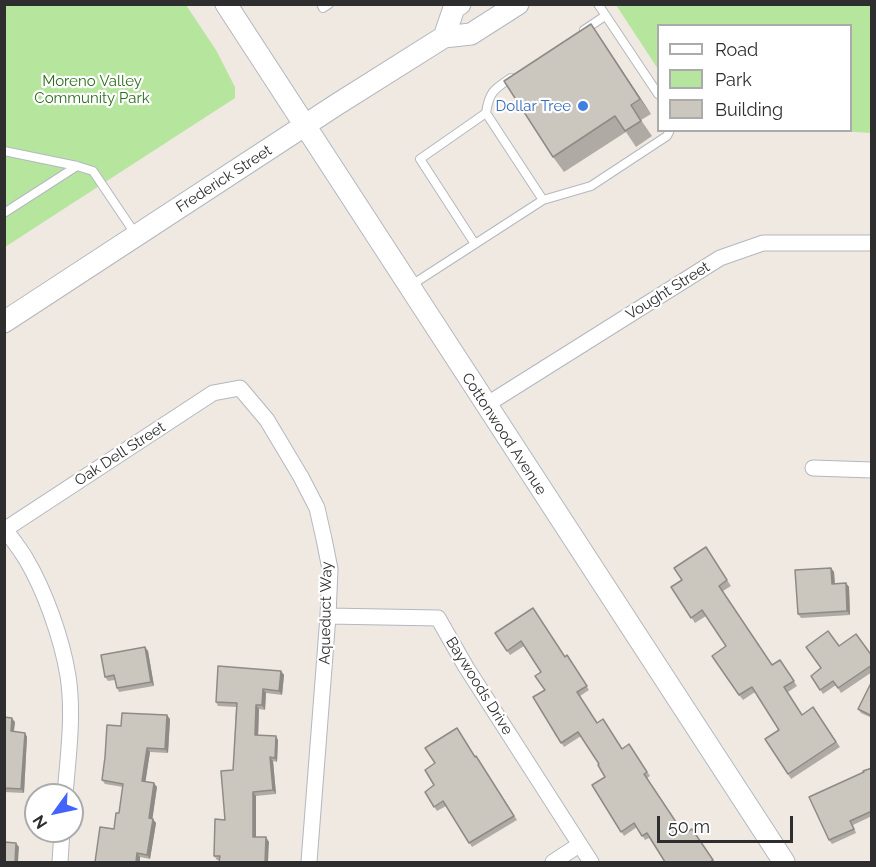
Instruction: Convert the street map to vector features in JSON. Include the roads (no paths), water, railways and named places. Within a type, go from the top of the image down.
[{"type":"street","name":"Cottonwood Avenue","points":[[226,4],[783,862]]},
{"type":"street","points":[[444,37],[454,8],[460,4]]},
{"type":"street","name":"Frederick Street","points":[[4,322],[444,37],[471,34],[518,4]]},
{"type":"street","name":"Vought Street","points":[[486,405],[720,258],[763,243],[872,243]]},
{"type":"street","name":"Oak Dell Street","points":[[5,529],[213,393],[240,388]]},
{"type":"street","name":"Aqueduct Way","points":[[240,388],[267,420],[301,477],[316,508],[330,569],[309,862]]},
{"type":"street","points":[[813,468],[872,470]]},
{"type":"street","points":[[5,529],[27,560],[42,590],[59,638],[68,676],[70,724],[66,783]]},
{"type":"street","name":"Baywoods Drive","points":[[328,616],[438,618],[466,667],[591,862]]},
{"type":"street","points":[[60,862],[61,843]]},
{"type":"street","points":[[553,862],[579,845]]},
{"type":"lane","points":[[321,4],[323,8],[329,4]]},
{"type":"lane","points":[[598,4],[657,93]]},
{"type":"lane","points":[[578,33],[605,16]]},
{"type":"lane","points":[[522,71],[489,96],[486,114],[543,200]]},
{"type":"lane","points":[[475,244],[420,159],[486,114]]},
{"type":"lane","points":[[409,286],[543,200],[591,186],[668,136],[669,132]]},
{"type":"lane","points":[[4,151],[93,171],[136,236]]},
{"type":"lane","points":[[4,213],[77,166]]},
{"type":"place","name":"Dollar Tree","points":[[583,106]]},
{"type":"park label","name":"Moreno Valley Community Park","points":[[92,90]]}]
